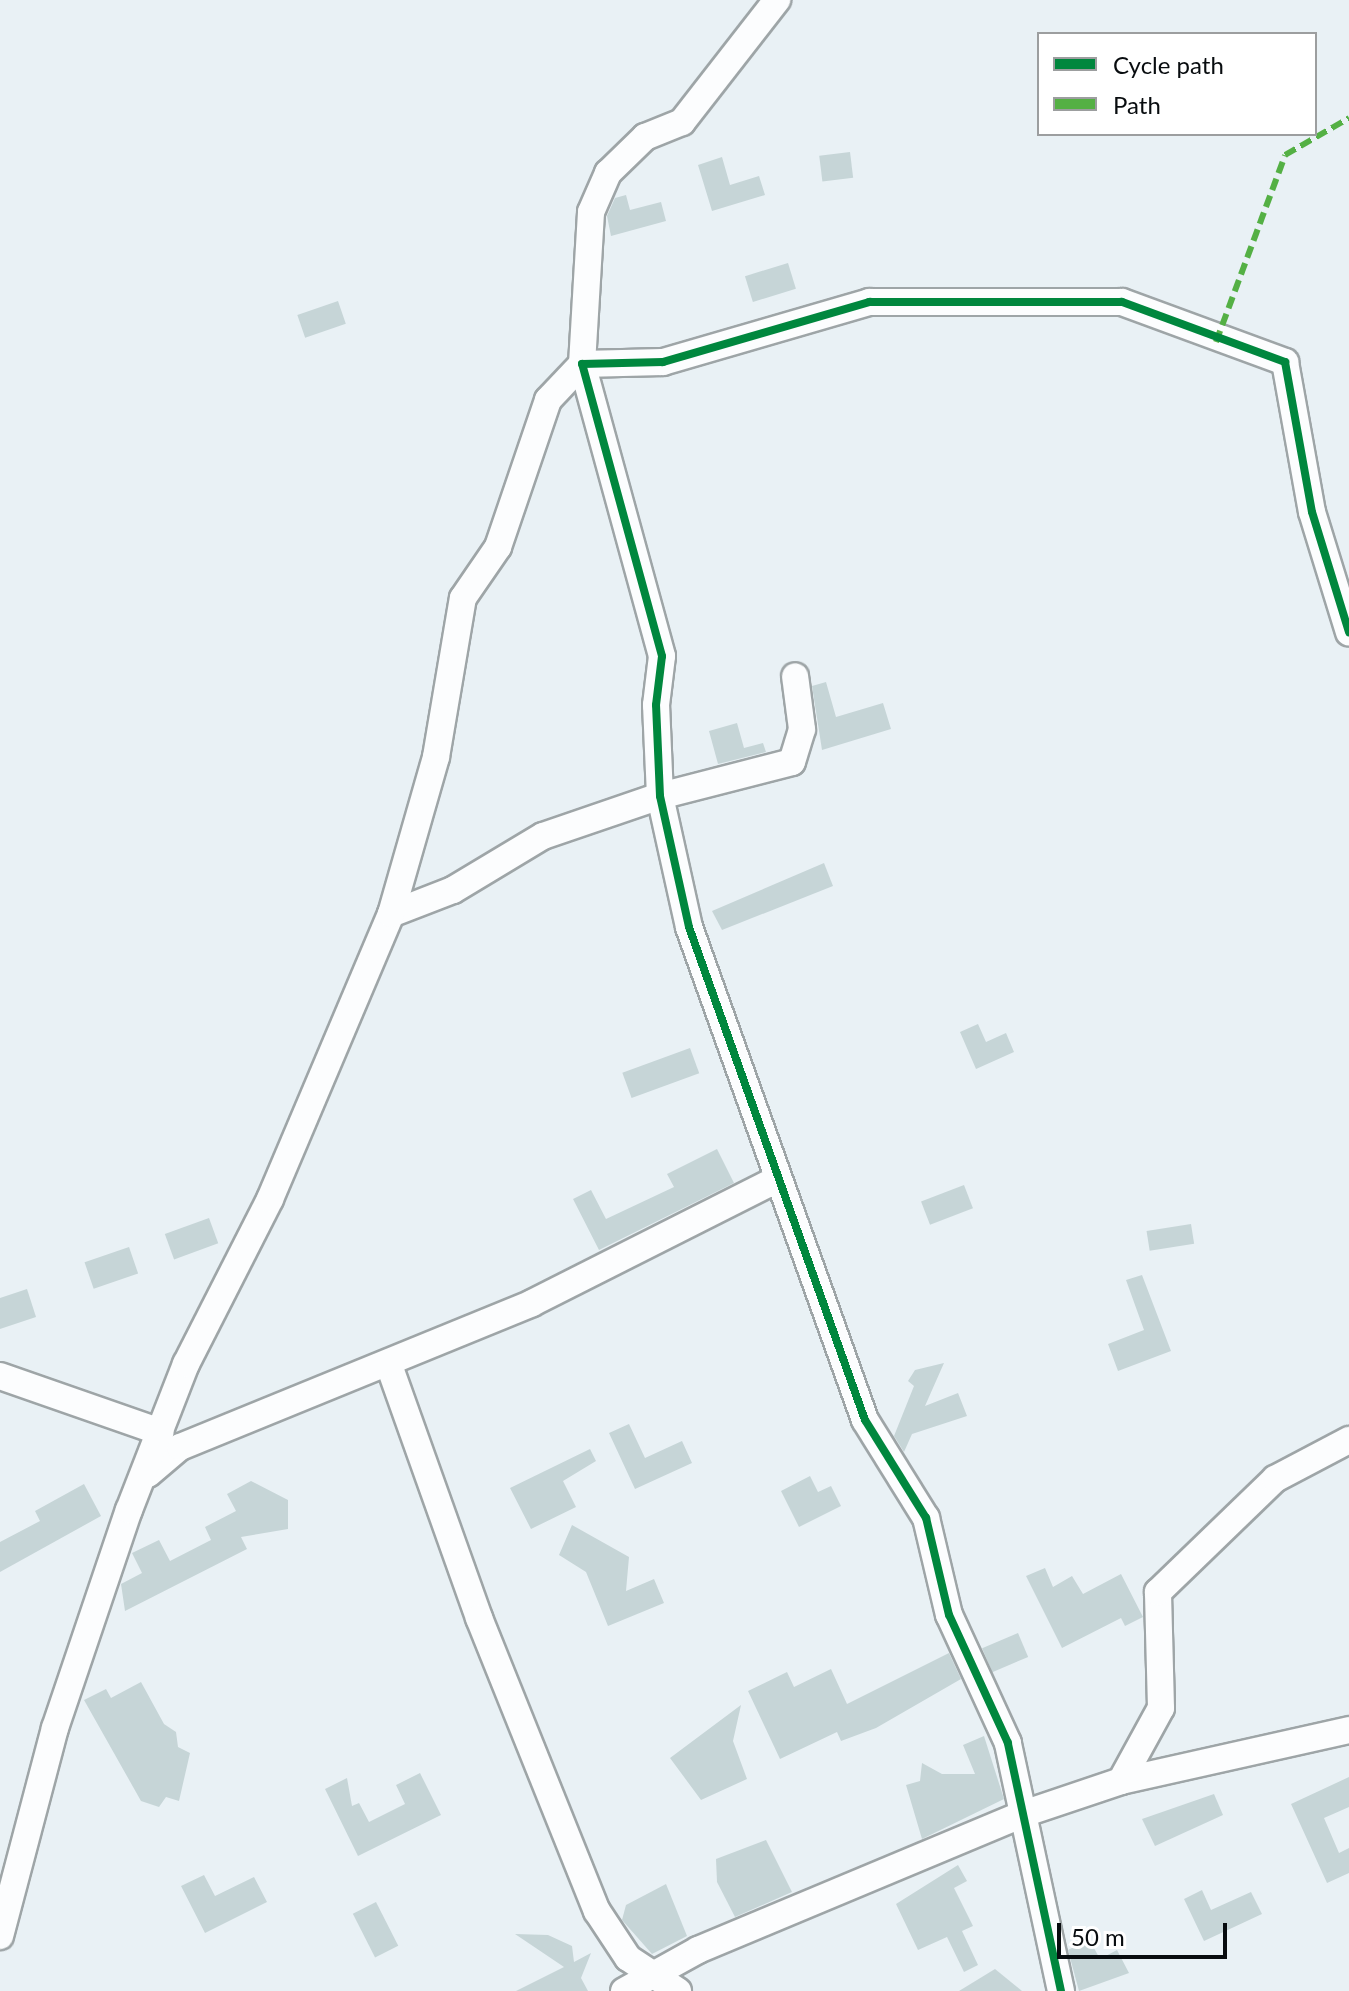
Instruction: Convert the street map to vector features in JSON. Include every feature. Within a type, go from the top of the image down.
[{"type":"street","points":[[777,0],[682,122],[645,137],[608,173],[591,212],[582,364],[662,656],[656,705],[660,796],[689,927],[776,1180],[865,1420],[926,1518],[949,1615],[1008,1743],[1026,1813],[1061,1991]]},
{"type":"street","points":[[0,1936],[55,1728],[161,1432],[391,914],[436,757],[463,598],[498,547],[548,400],[582,364],[663,362],[869,302],[1122,302],[1285,362],[1312,512],[1349,632]]},
{"type":"street","points":[[391,914],[453,890],[543,836],[660,796],[792,762],[802,729],[795,676]]},
{"type":"street","points":[[143,1480],[180,1447],[389,1365],[532,1303],[776,1180]]},
{"type":"street","points":[[389,1365],[479,1618],[597,1911],[648,1977],[678,1991]]},
{"type":"street","points":[[0,1376],[161,1432]]},
{"type":"street","points":[[1121,1781],[1161,1708],[1158,1592],[1275,1479],[1349,1440]]},
{"type":"street","points":[[624,1991],[648,1977],[1026,1813],[1121,1781],[1349,1730]]},
{"type":"building","points":[[850,152],[853,178],[822,182],[819,156]]},
{"type":"building","points":[[722,157],[730,185],[759,176],[765,195],[712,211],[698,165]]},
{"type":"building","points":[[626,195],[630,210],[661,202],[666,221],[611,236],[607,216],[615,198]]},
{"type":"building","points":[[788,263],[796,289],[753,302],[745,276]]},
{"type":"building","points":[[338,301],[346,324],[305,338],[297,315]]},
{"type":"building","points":[[826,682],[836,717],[883,703],[891,729],[822,750],[812,686]]},
{"type":"building","points":[[737,723],[744,748],[763,743],[766,752],[718,764],[709,731]]},
{"type":"building","points":[[824,863],[833,886],[722,930],[712,911]]},
{"type":"building","points":[[978,1024],[986,1042],[1006,1033],[1014,1052],[976,1069],[960,1032]]},
{"type":"building","points":[[690,1048],[699,1073],[632,1098],[622,1073]]},
{"type":"building","points":[[717,1149],[734,1183],[599,1250],[573,1199],[591,1190],[606,1219],[674,1187],[667,1174]]},
{"type":"building","points":[[964,1185],[973,1208],[930,1225],[921,1201]]},
{"type":"building","points":[[209,1218],[218,1243],[174,1259],[165,1234]]},
{"type":"building","points":[[1191,1224],[1194,1244],[1150,1251],[1147,1231]]},
{"type":"building","points":[[129,1247],[138,1273],[94,1289],[85,1262]]},
{"type":"building","points":[[1142,1275],[1171,1351],[1118,1371],[1108,1344],[1144,1330],[1126,1280]]},
{"type":"building","points":[[27,1289],[36,1317],[0,1329],[0,1298]]},
{"type":"building","points":[[944,1363],[925,1406],[958,1393],[967,1416],[912,1434],[904,1452],[894,1436],[914,1386],[908,1381],[915,1370]]},
{"type":"building","points":[[629,1424],[645,1458],[682,1441],[692,1463],[635,1489],[609,1433]]},
{"type":"building","points":[[590,1449],[596,1461],[563,1481],[576,1507],[531,1529],[510,1488]]},
{"type":"building","points":[[810,1476],[818,1492],[831,1486],[841,1506],[799,1527],[781,1491]]},
{"type":"building","points":[[251,1481],[288,1500],[288,1529],[241,1537],[247,1549],[125,1611],[121,1584],[142,1573],[132,1553],[159,1540],[170,1561],[211,1540],[205,1527],[236,1511],[227,1494]]},
{"type":"building","points":[[84,1484],[101,1516],[0,1572],[0,1542],[40,1521],[35,1511]]},
{"type":"building","points":[[572,1525],[629,1557],[626,1591],[654,1579],[664,1603],[608,1626],[586,1572],[559,1555]]},
{"type":"building","points":[[1045,1568],[1053,1587],[1072,1576],[1083,1594],[1121,1574],[1143,1617],[1125,1626],[1121,1618],[1062,1648],[1026,1576]]},
{"type":"building","points":[[1018,1633],[1028,1657],[992,1672],[982,1648]]},
{"type":"building","points":[[949,1653],[961,1679],[876,1728],[841,1741],[837,1732],[780,1759],[748,1691],[787,1672],[794,1687],[831,1669],[847,1704]]},
{"type":"building","points":[[141,1682],[164,1724],[176,1732],[178,1747],[190,1753],[179,1801],[166,1797],[159,1807],[141,1801],[84,1700],[106,1689],[111,1698]]},
{"type":"building","points":[[741,1705],[733,1741],[747,1779],[701,1800],[670,1758]]},
{"type":"building","points":[[984,1736],[1004,1799],[922,1839],[906,1785],[920,1781],[922,1763],[942,1774],[975,1774],[963,1745]]},
{"type":"building","points":[[420,1773],[441,1815],[358,1856],[325,1789],[347,1778],[352,1806],[359,1803],[369,1822],[405,1804],[396,1785]]},
{"type":"building","points":[[1349,1777],[1349,1807],[1324,1818],[1339,1853],[1349,1848],[1349,1873],[1327,1883],[1291,1804]]},
{"type":"building","points":[[1214,1794],[1223,1815],[1155,1846],[1142,1819]]},
{"type":"building","points":[[766,1840],[792,1892],[735,1917],[717,1882],[716,1859]]},
{"type":"building","points":[[958,1865],[967,1881],[954,1888],[973,1926],[962,1931],[978,1965],[964,1972],[947,1937],[918,1950],[896,1904]]},
{"type":"building","points":[[204,1875],[215,1896],[254,1877],[267,1902],[205,1933],[181,1886]]},
{"type":"building","points":[[666,1884],[687,1936],[652,1954],[622,1920],[626,1905]]},
{"type":"building","points":[[1202,1890],[1211,1910],[1251,1892],[1262,1914],[1204,1941],[1184,1899]]},
{"type":"building","points":[[376,1902],[398,1946],[375,1957],[353,1914]]},
{"type":"building","points":[[515,1934],[548,1935],[572,1946],[574,1962],[591,1953],[581,1978],[588,1991],[516,1991],[564,1967]]},
{"type":"building","points":[[1089,1939],[1100,1959],[1117,1950],[1129,1973],[1079,1991],[1068,1950]]},
{"type":"building","points":[[995,1969],[1022,1991],[959,1991]]},
{"type":"marked path","points":[[1216,342],[1285,155],[1349,118]]},
{"type":"cycle path","points":[[1061,1991],[1008,1743],[949,1615],[926,1518],[865,1420],[689,927],[660,796],[656,705],[662,656],[582,364],[663,362],[869,302],[1122,302],[1285,362],[1312,512],[1349,632]]}]
